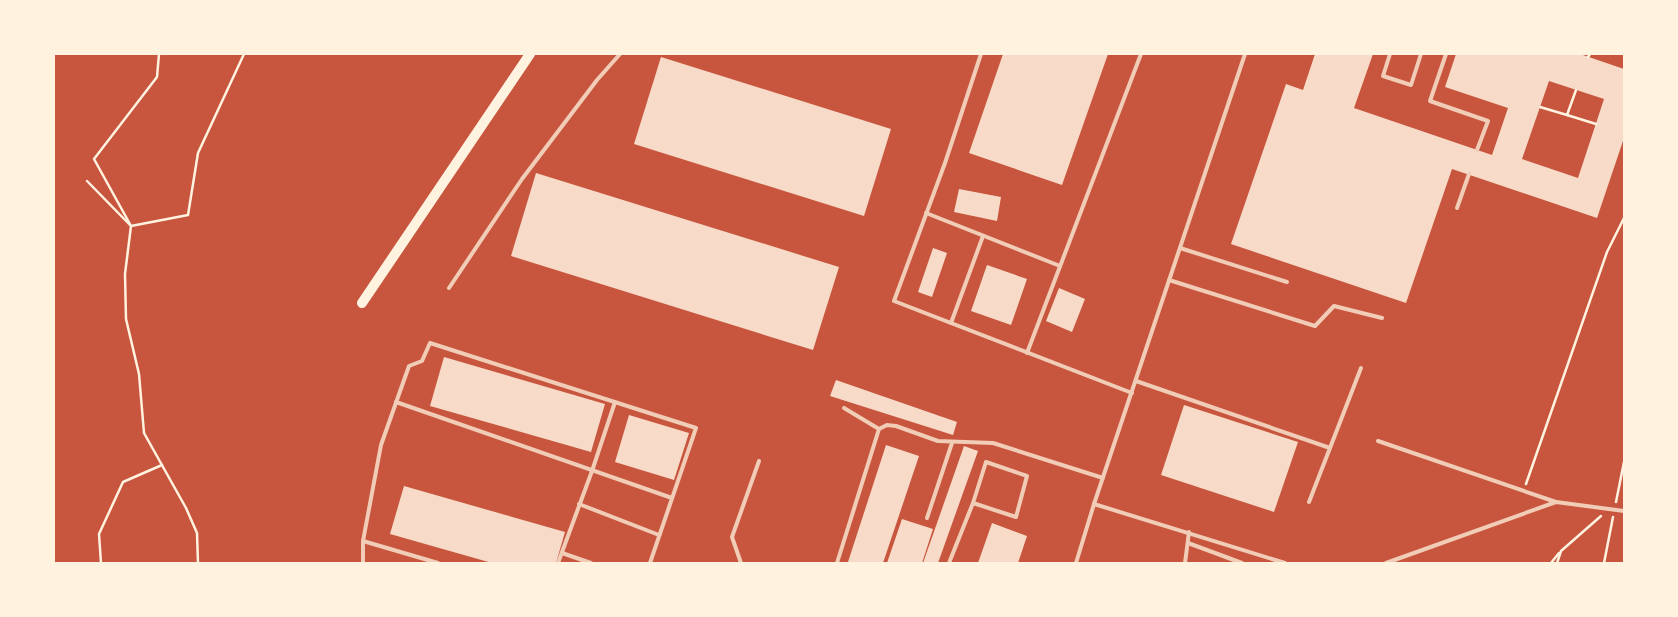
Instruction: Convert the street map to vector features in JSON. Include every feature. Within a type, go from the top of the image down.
[{"type":"main road","points":[[362,303],[530,54]]},
{"type":"lane","points":[[449,288],[522,179],[597,80],[620,54]]},
{"type":"lane","points":[[981,54],[894,301],[1132,393]]},
{"type":"lane","points":[[1027,353],[1141,54]]},
{"type":"lane","points":[[1076,563],[1094,504],[1245,54]]},
{"type":"lane","points":[[1390,54],[1383,76],[1411,85],[1421,54]]},
{"type":"lane","points":[[1446,54],[1430,101],[1488,121],[1477,150]]},
{"type":"lane","points":[[1458,208],[1469,174]]},
{"type":"lane","points":[[926,213],[1060,266]]},
{"type":"lane","points":[[950,323],[983,236]]},
{"type":"lane","points":[[1180,248],[1287,282]]},
{"type":"lane","points":[[1169,280],[1315,326],[1334,306],[1382,318]]},
{"type":"lane","points":[[363,563],[364,541],[380,444],[409,366],[422,361],[430,343],[696,428],[650,563]]},
{"type":"lane","points":[[1308,502],[1361,368]]},
{"type":"lane","points":[[1136,381],[1330,448]]},
{"type":"lane","points":[[396,402],[672,498]]},
{"type":"lane","points":[[558,563],[615,402]]},
{"type":"lane","points":[[844,408],[879,429]]},
{"type":"lane","points":[[838,563],[879,429],[887,425],[896,426],[938,441],[993,443],[1103,478]]},
{"type":"lane","points":[[1378,441],[1556,502],[1624,511]]},
{"type":"lane","points":[[927,518],[952,443]]},
{"type":"lane","points":[[740,563],[732,537],[760,461]]},
{"type":"lane","points":[[949,563],[973,503],[986,462],[1027,476],[1016,517],[973,503]]},
{"type":"lane","points":[[1386,563],[1556,502]]},
{"type":"lane","points":[[579,504],[660,534]]},
{"type":"lane","points":[[1094,504],[1285,563]]},
{"type":"lane","points":[[1185,563],[1189,532]]},
{"type":"lane","points":[[364,541],[438,563]]},
{"type":"lane","points":[[1188,543],[1242,563]]},
{"type":"lane","points":[[562,553],[591,563]]},
{"type":"path","points":[[159,54],[157,77],[94,159],[131,226],[125,274],[126,319],[139,374],[144,433],[186,508],[197,533],[198,563]]},
{"type":"path","points":[[131,226],[188,215],[198,153],[244,54]]},
{"type":"path","points":[[1567,115],[1576,90]]},
{"type":"path","points":[[1540,108],[1596,124]]},
{"type":"path","points":[[87,181],[131,226]]},
{"type":"path","points":[[1524,490],[1607,252],[1624,218]]},
{"type":"path","points":[[101,563],[98,534],[123,482],[162,465]]},
{"type":"path","points":[[1550,563],[1560,551],[1608,509]]},
{"type":"path","points":[[1557,563],[1560,551]]},
{"type":"building","points":[[1003,54],[1108,54],[1062,185],[969,153]]},
{"type":"building","points":[[1315,54],[1373,54],[1354,108],[1492,155],[1508,108],[1445,87],[1456,54],[1580,54],[1624,69],[1624,138],[1597,218],[1452,169],[1406,303],[1231,244],[1286,84],[1303,90]],"holes":[[[1549,81],[1604,99],[1578,178],[1522,159]]]},
{"type":"building","points":[[661,57],[891,129],[864,216],[634,144]]},
{"type":"building","points":[[536,173],[839,267],[813,350],[511,256]]},
{"type":"building","points":[[959,189],[1001,197],[997,221],[954,212]]},
{"type":"building","points":[[933,248],[947,253],[932,297],[918,292]]},
{"type":"building","points":[[987,265],[1027,279],[1011,325],[971,311]]},
{"type":"building","points":[[1059,288],[1085,299],[1072,332],[1046,321]]},
{"type":"building","points":[[444,357],[605,404],[591,452],[430,406]]},
{"type":"building","points":[[836,380],[957,422],[953,435],[830,396]]},
{"type":"building","points":[[1184,405],[1298,442],[1274,512],[1161,475]]},
{"type":"building","points":[[629,415],[689,433],[674,480],[615,462]]},
{"type":"building","points":[[886,445],[919,456],[883,563],[851,563],[848,562]]},
{"type":"building","points":[[964,446],[978,451],[938,563],[923,563]]},
{"type":"building","points":[[404,486],[565,532],[556,563],[492,563],[390,534]]},
{"type":"building","points":[[902,519],[933,529],[922,563],[887,563]]},
{"type":"building","points":[[992,523],[1027,536],[1018,563],[978,563]]}]
